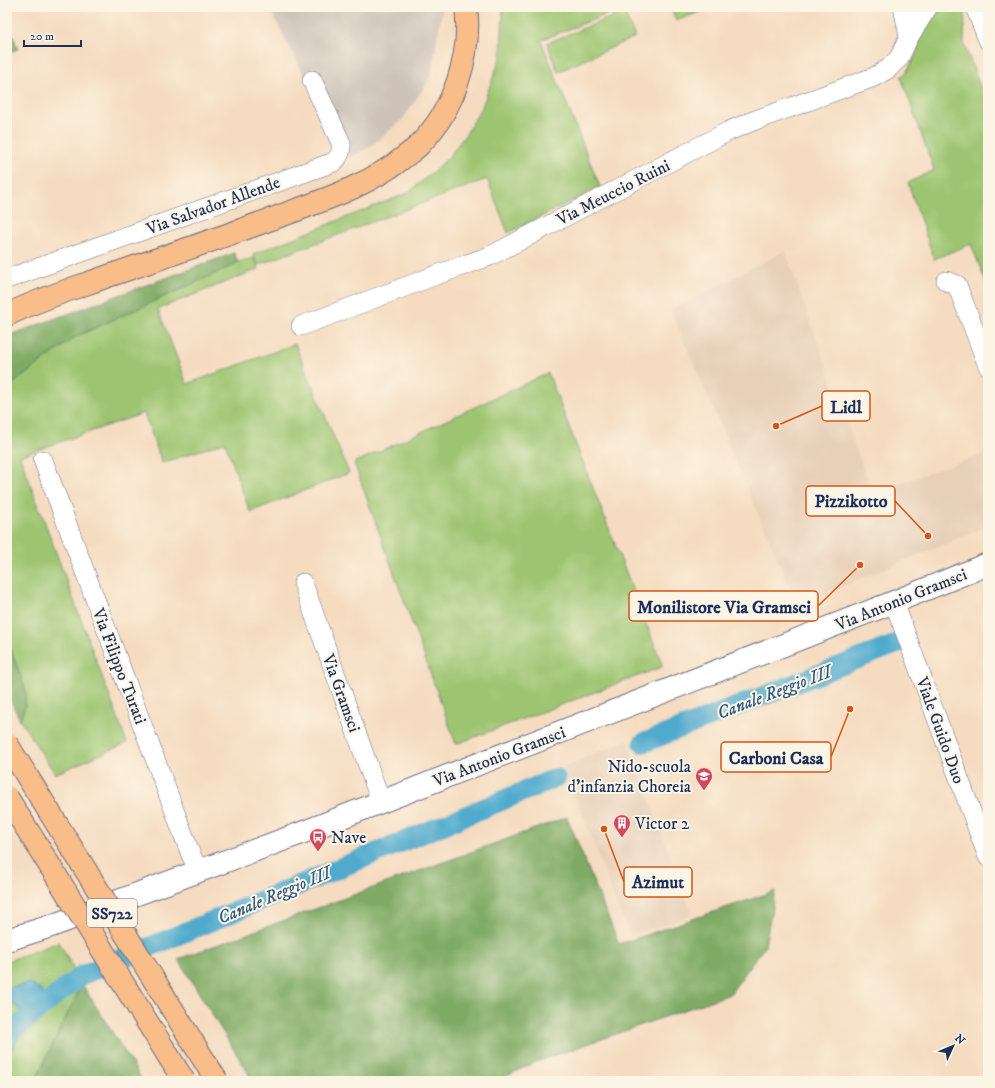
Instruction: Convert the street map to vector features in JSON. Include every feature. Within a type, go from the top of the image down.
[{"type":"highway","points":[[12,310],[313,204],[365,183],[392,167],[420,144],[434,127],[448,105],[462,68],[468,17],[466,7]]},
{"type":"highway","name":"SS722","points":[[7,744],[217,1081]]},
{"type":"highway","name":"SS722","points":[[7,797],[184,1081]]},
{"type":"street","points":[[903,7],[909,37]]},
{"type":"street","name":"Via Meuccio Ruini","points":[[301,326],[490,256],[729,131],[874,77],[888,69],[899,58],[909,37],[928,7]]},
{"type":"street","points":[[975,7],[988,40]]},
{"type":"street","name":"Via Salvador Allende","points":[[7,278],[334,162],[341,154],[342,148],[312,80]]},
{"type":"street","points":[[946,281],[957,285],[988,366]]},
{"type":"street","name":"Via Filippo Turati","points":[[43,460],[188,848],[199,871]]},
{"type":"street","name":"Via Antonio Gramsci","points":[[7,940],[51,926],[381,802],[988,564]]},
{"type":"street","name":"Via Gramsci","points":[[303,583],[381,802]]},
{"type":"street","name":"Viale Guido Duo","points":[[894,602],[988,857]]},
{"type":"shaded area","points":[[269,7],[441,7],[442,11],[430,78],[403,119],[370,147],[349,158],[345,140],[305,77]]},
{"type":"shaded area","points":[[785,251],[872,493],[988,452],[988,526],[797,605],[671,310]]},
{"type":"shaded area","points":[[627,740],[692,915],[629,936],[564,767]]},
{"type":"green space","points":[[503,7],[626,7],[541,40],[600,187],[508,233],[487,179],[258,265],[253,254],[408,193],[447,159],[466,134],[482,107],[501,56]]},
{"type":"green space","points":[[671,7],[713,7],[676,21]]},
{"type":"green space","points":[[938,7],[965,9],[964,43],[988,108],[988,288],[971,244],[934,259],[908,183],[934,170],[901,77],[907,71],[917,53],[919,36]]},
{"type":"green space","points":[[624,12],[635,37],[558,72],[547,43]]},
{"type":"green space","points":[[7,19],[18,49],[7,53]]},
{"type":"green space","points":[[234,253],[238,262],[232,266],[75,337],[7,388],[7,336]]},
{"type":"green space","points":[[254,258],[259,269],[158,309],[187,384],[295,344],[349,473],[250,512],[225,442],[162,463],[144,413],[20,456],[127,743],[55,774],[20,720],[25,706],[26,691],[7,639],[7,388],[75,337],[238,262]]},
{"type":"green space","points":[[548,373],[662,667],[456,744],[354,463]]},
{"type":"green space","points":[[7,639],[26,691],[25,706],[20,720],[7,693]]},
{"type":"green space","points":[[567,817],[619,944],[775,891],[765,946],[730,994],[536,1062],[496,1081],[253,1081],[178,959]]},
{"type":"green space","points":[[59,942],[82,984],[35,1081],[7,1081],[7,961]]},
{"type":"green space","points":[[82,984],[143,1081],[35,1081]]},
{"type":"water","points":[[30,983],[42,991],[42,998],[23,1014],[12,1002],[7,1004],[7,988]]},
{"type":"water","points":[[7,1014],[20,1026],[16,1030],[21,1034],[7,1058]]},
{"type":"waterway","name":"Canale Reggio III","points":[[643,743],[904,641]]},
{"type":"waterway","name":"Canale Reggio III","points":[[7,1035],[82,975],[556,778]]},
{"type":"place","name":"Lidl","points":[[776,426]]},
{"type":"place","name":"Pizzikotto","points":[[928,536]]},
{"type":"place","name":"Monilistore Via Gramsci","points":[[860,565]]},
{"type":"place","name":"Carboni Casa","points":[[850,709]]},
{"type":"place","name":"Nido-scuola d'infanzia Choreia","points":[[704,791]]},
{"type":"place","name":"Azimut","points":[[604,829]]},
{"type":"place","name":"Victor 2","points":[[622,838]]},
{"type":"place","name":"Nave","points":[[318,852]]}]
